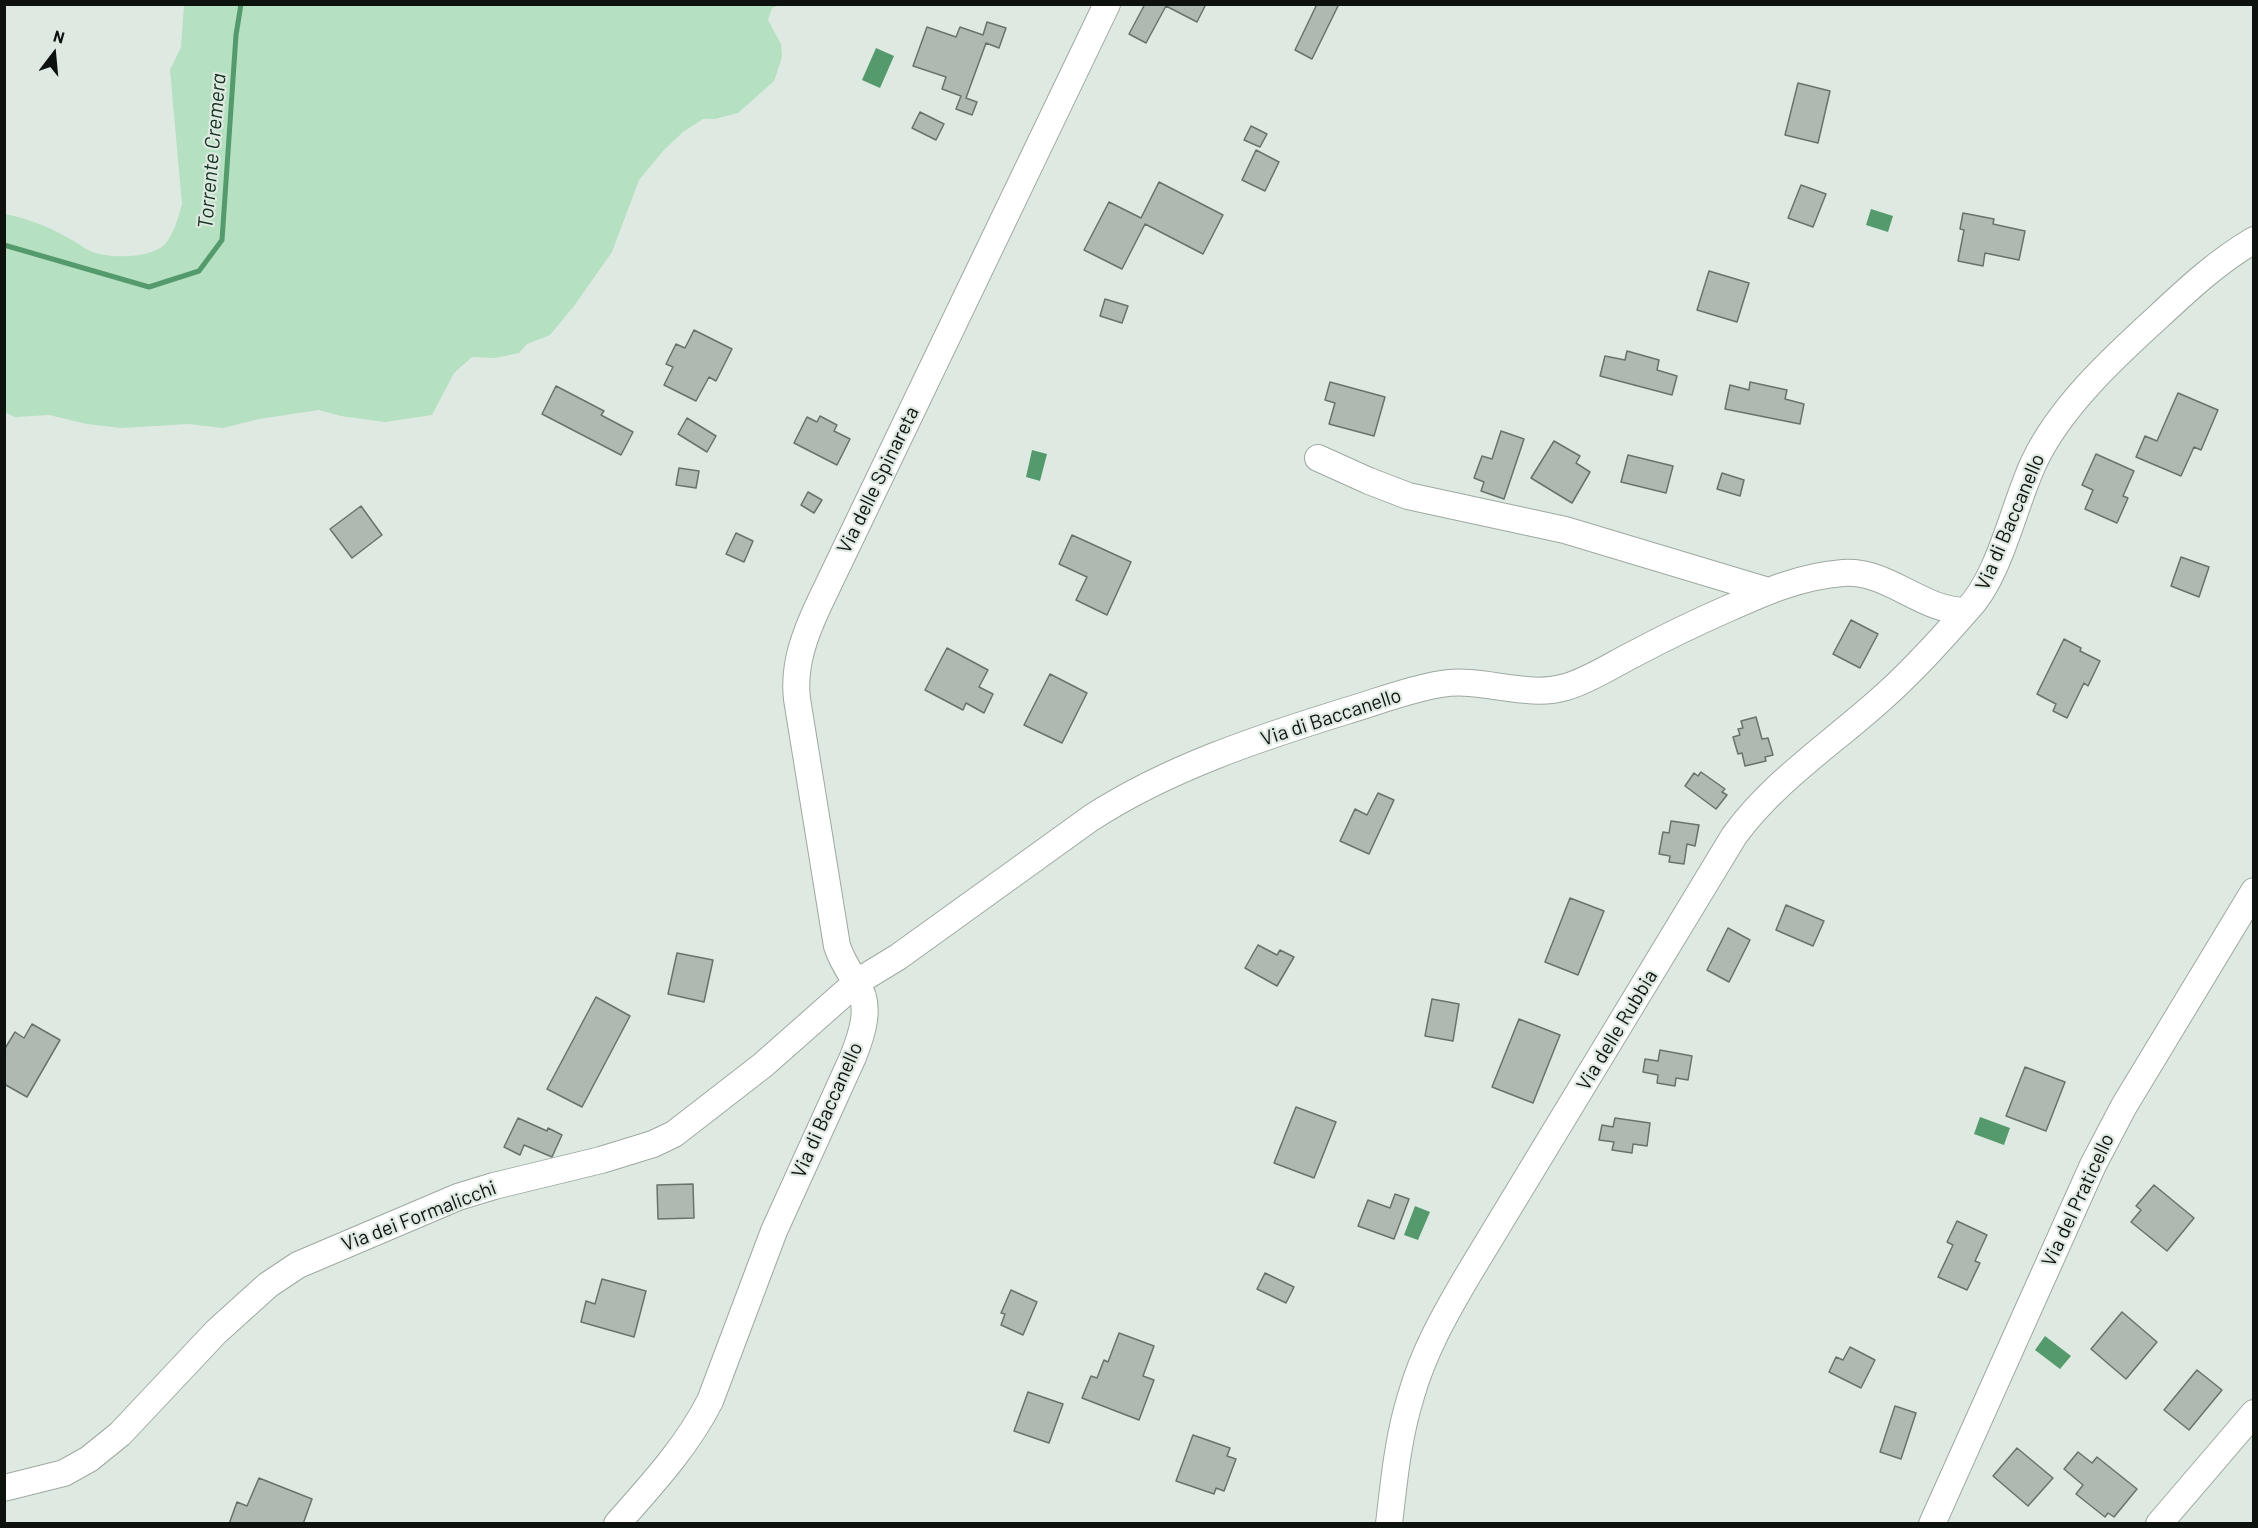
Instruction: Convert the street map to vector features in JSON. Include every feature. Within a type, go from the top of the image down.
[{"type":"street","name":"Via delle Spinareta","points":[[856,982],[844,964],[837,946],[797,699],[796,678],[800,654],[816,610],[1107,4]]},
{"type":"street","name":"Via di Baccanello","points":[[617,1524],[674,1460],[713,1396],[774,1232],[857,1048],[865,1007],[864,998],[856,982],[898,957],[1104,809],[1145,787],[1281,732],[1429,686],[1473,682],[1538,689],[1567,686],[1680,630],[1768,591],[1805,579],[1857,573],[1879,579],[1938,607],[1966,611],[1987,583],[2033,465],[2062,417],[2135,338],[2215,267],[2253,240]]},
{"type":"street","points":[[1318,459],[1382,487],[1415,498],[1565,530],[1768,591]]},
{"type":"street","name":"Via delle Rubbia","points":[[1389,1524],[1399,1452],[1410,1399],[1433,1340],[1468,1275],[1730,842],[1742,825],[1770,795],[1892,689],[1966,611]]},
{"type":"street","name":"Via del Praticello","points":[[1932,1524],[2093,1165],[2124,1106],[2253,891]]},
{"type":"street","name":"Via dei Formalicchi","points":[[4,1488],[64,1473],[89,1460],[120,1434],[216,1332],[268,1285],[298,1265],[458,1197],[601,1160],[663,1140],[705,1112],[763,1065],[856,982]]},
{"type":"street","points":[[2159,1524],[2253,1413]]},
{"type":"shaded area","points":[[184,5],[780,5],[772,8],[768,20],[781,44],[782,57],[774,81],[738,113],[715,119],[703,119],[683,132],[664,150],[639,180],[612,252],[574,306],[550,335],[527,344],[519,353],[495,358],[472,357],[454,373],[432,415],[385,422],[341,416],[319,410],[259,419],[223,428],[188,424],[121,428],[87,424],[49,415],[15,417],[4,412],[5,214],[38,223],[98,254],[141,255],[160,248],[166,243],[174,229],[182,204],[170,70],[181,47]]},
{"type":"shaded area","points":[[876,48],[894,56],[880,88],[862,80]]},
{"type":"shaded area","points":[[1871,209],[1893,216],[1888,232],[1866,225]]},
{"type":"shaded area","points":[[1032,450],[1047,454],[1040,481],[1026,477]]},
{"type":"shaded area","points":[[1980,1117],[2010,1128],[2004,1145],[1974,1134]]},
{"type":"shaded area","points":[[1415,1206],[1430,1212],[1418,1240],[1404,1235]]},
{"type":"shaded area","points":[[2045,1336],[2071,1356],[2060,1369],[2035,1350]]},
{"type":"building","points":[[1145,4],[1206,4],[1197,22],[1166,6],[1146,43],[1129,34]]},
{"type":"building","points":[[1317,4],[1339,4],[1312,59],[1295,50]]},
{"type":"building","points":[[987,22],[1006,28],[999,48],[986,43],[966,98],[977,102],[972,115],[956,109],[961,96],[942,89],[946,77],[913,66],[927,27],[956,37],[960,27],[983,35]]},
{"type":"building","points":[[1798,83],[1830,91],[1818,143],[1785,135]]},
{"type":"building","points":[[920,112],[944,124],[936,140],[912,128]]},
{"type":"building","points":[[1251,126],[1267,134],[1260,147],[1244,140]]},
{"type":"building","points":[[1256,150],[1279,162],[1265,191],[1242,180]]},
{"type":"building","points":[[1159,182],[1223,215],[1203,254],[1145,224],[1122,269],[1084,250],[1109,202],[1141,218]]},
{"type":"building","points":[[1801,185],[1826,194],[1813,227],[1788,218]]},
{"type":"building","points":[[1963,213],[1994,219],[1993,224],[2025,231],[2019,260],[1985,253],[1983,266],[1958,261],[1964,230],[1960,229]]},
{"type":"building","points":[[1709,271],[1749,283],[1737,322],[1697,310]]},
{"type":"building","points":[[1105,299],[1128,306],[1122,323],[1100,316]]},
{"type":"building","points":[[694,330],[732,349],[716,381],[709,377],[696,401],[664,385],[673,367],[666,364],[676,344],[685,348]]},
{"type":"building","points":[[1627,351],[1659,360],[1657,370],[1677,376],[1672,395],[1600,376],[1605,356],[1625,360]]},
{"type":"building","points":[[1330,382],[1385,397],[1374,436],[1329,424],[1335,403],[1325,400]]},
{"type":"building","points":[[1750,382],[1787,390],[1785,399],[1804,404],[1800,424],[1725,409],[1730,385],[1749,390]]},
{"type":"building","points":[[556,386],[604,411],[601,415],[633,432],[621,455],[542,414]]},
{"type":"building","points":[[2178,393],[2218,410],[2201,450],[2194,447],[2181,476],[2136,457],[2145,436],[2157,441]]},
{"type":"building","points":[[820,416],[837,425],[834,431],[850,439],[837,465],[794,443],[807,417],[817,422]]},
{"type":"building","points":[[687,418],[716,436],[707,452],[678,434]]},
{"type":"building","points":[[1501,431],[1524,439],[1504,499],[1481,491],[1484,482],[1474,478],[1482,456],[1492,459]]},
{"type":"building","points":[[1554,441],[1580,456],[1576,463],[1590,472],[1572,503],[1531,478]]},
{"type":"building","points":[[2096,454],[2134,471],[2123,496],[2128,498],[2117,523],[2085,509],[2093,490],[2082,485]]},
{"type":"building","points":[[1628,455],[1673,466],[1666,493],[1621,482]]},
{"type":"building","points":[[679,468],[699,471],[696,488],[676,485]]},
{"type":"building","points":[[1722,473],[1744,480],[1740,496],[1717,489]]},
{"type":"building","points":[[808,492],[822,500],[814,513],[801,505]]},
{"type":"building","points":[[361,506],[382,535],[352,558],[330,529]]},
{"type":"building","points":[[736,533],[753,541],[744,562],[726,554]]},
{"type":"building","points":[[1072,535],[1131,562],[1107,615],[1076,600],[1087,577],[1059,564]]},
{"type":"building","points":[[2181,557],[2209,567],[2199,597],[2171,586]]},
{"type":"building","points":[[1851,620],[1878,634],[1860,668],[1833,654]]},
{"type":"building","points":[[2064,639],[2081,648],[2080,651],[2100,661],[2088,686],[2084,683],[2067,718],[2053,711],[2056,704],[2037,694]]},
{"type":"building","points":[[947,648],[988,670],[979,687],[993,694],[984,713],[966,703],[963,710],[925,690]]},
{"type":"building","points":[[1050,674],[1087,693],[1062,743],[1024,725]]},
{"type":"building","points":[[1756,717],[1762,739],[1768,738],[1773,755],[1765,757],[1766,761],[1745,766],[1742,753],[1738,754],[1733,737],[1740,735],[1738,729],[1743,728],[1741,721]]},
{"type":"building","points":[[1701,772],[1725,789],[1722,792],[1727,795],[1716,809],[1685,786],[1694,773],[1698,776]]},
{"type":"building","points":[[1378,793],[1394,800],[1369,854],[1340,841],[1355,809],[1367,815]]},
{"type":"building","points":[[1671,821],[1699,825],[1695,846],[1687,844],[1684,864],[1669,862],[1670,856],[1659,854],[1663,832],[1669,833]]},
{"type":"building","points":[[1570,898],[1604,911],[1578,975],[1545,962]]},
{"type":"building","points":[[1786,905],[1824,921],[1813,946],[1776,930]]},
{"type":"building","points":[[1728,928],[1750,940],[1729,982],[1707,970]]},
{"type":"building","points":[[1258,945],[1277,955],[1280,950],[1294,957],[1277,986],[1245,968]]},
{"type":"building","points":[[677,953],[713,960],[704,1002],[668,994]]},
{"type":"building","points":[[596,997],[630,1016],[582,1107],[547,1089]]},
{"type":"building","points":[[1432,999],[1459,1004],[1453,1041],[1425,1036]]},
{"type":"building","points":[[1519,1019],[1560,1035],[1533,1103],[1492,1087]]},
{"type":"building","points":[[32,1024],[60,1040],[27,1097],[4,1084],[4,1050],[15,1032],[24,1038]]},
{"type":"building","points":[[1660,1050],[1692,1056],[1688,1080],[1676,1078],[1675,1086],[1657,1083],[1658,1075],[1643,1072],[1645,1059],[1658,1061]]},
{"type":"building","points":[[2025,1067],[2065,1082],[2046,1131],[2006,1116]]},
{"type":"building","points":[[1296,1107],[1336,1122],[1314,1178],[1274,1163]]},
{"type":"building","points":[[518,1118],[562,1135],[552,1157],[524,1145],[520,1155],[504,1147]]},
{"type":"building","points":[[1615,1118],[1650,1123],[1647,1146],[1633,1144],[1632,1153],[1612,1150],[1614,1142],[1599,1140],[1602,1125],[1613,1127]]},
{"type":"building","points":[[693,1184],[694,1218],[658,1219],[657,1185]]},
{"type":"building","points":[[2154,1185],[2194,1218],[2167,1251],[2131,1222],[2141,1210],[2136,1206]]},
{"type":"building","points":[[1395,1194],[1409,1199],[1394,1239],[1358,1226],[1368,1200],[1390,1208]]},
{"type":"building","points":[[1957,1221],[1987,1235],[1975,1261],[1980,1263],[1967,1290],[1938,1277],[1953,1245],[1947,1242]]},
{"type":"building","points":[[1265,1273],[1294,1287],[1286,1303],[1257,1289]]},
{"type":"building","points":[[602,1279],[646,1291],[634,1337],[581,1322],[586,1301],[595,1304]]},
{"type":"building","points":[[1011,1290],[1037,1302],[1023,1335],[1001,1325],[1005,1314],[1001,1313]]},
{"type":"building","points":[[2122,1312],[2157,1342],[2126,1379],[2091,1349]]},
{"type":"building","points":[[1119,1333],[1154,1346],[1143,1376],[1154,1380],[1139,1420],[1082,1398],[1091,1376],[1097,1378],[1104,1360],[1108,1362]]},
{"type":"building","points":[[1850,1347],[1875,1360],[1861,1388],[1829,1372],[1836,1357],[1843,1360]]},
{"type":"building","points":[[2197,1370],[2222,1390],[2189,1430],[2164,1410]]},
{"type":"building","points":[[1028,1392],[1063,1404],[1049,1443],[1014,1431]]},
{"type":"building","points":[[1895,1406],[1916,1413],[1901,1459],[1880,1452]]},
{"type":"building","points":[[1193,1435],[1230,1448],[1227,1456],[1236,1459],[1224,1491],[1216,1488],[1214,1494],[1176,1481]]},
{"type":"building","points":[[2017,1448],[2053,1478],[2028,1506],[1993,1476]]},
{"type":"building","points":[[2078,1452],[2092,1463],[2097,1457],[2137,1489],[2114,1517],[2108,1513],[2105,1517],[2076,1494],[2083,1485],[2064,1469]]},
{"type":"building","points":[[259,1478],[312,1499],[303,1524],[229,1524],[237,1502],[247,1506]]},
{"type":"waterway","name":"Torrente Cremera","points":[[4,245],[149,287],[199,271],[222,240],[236,35],[241,4]]}]
